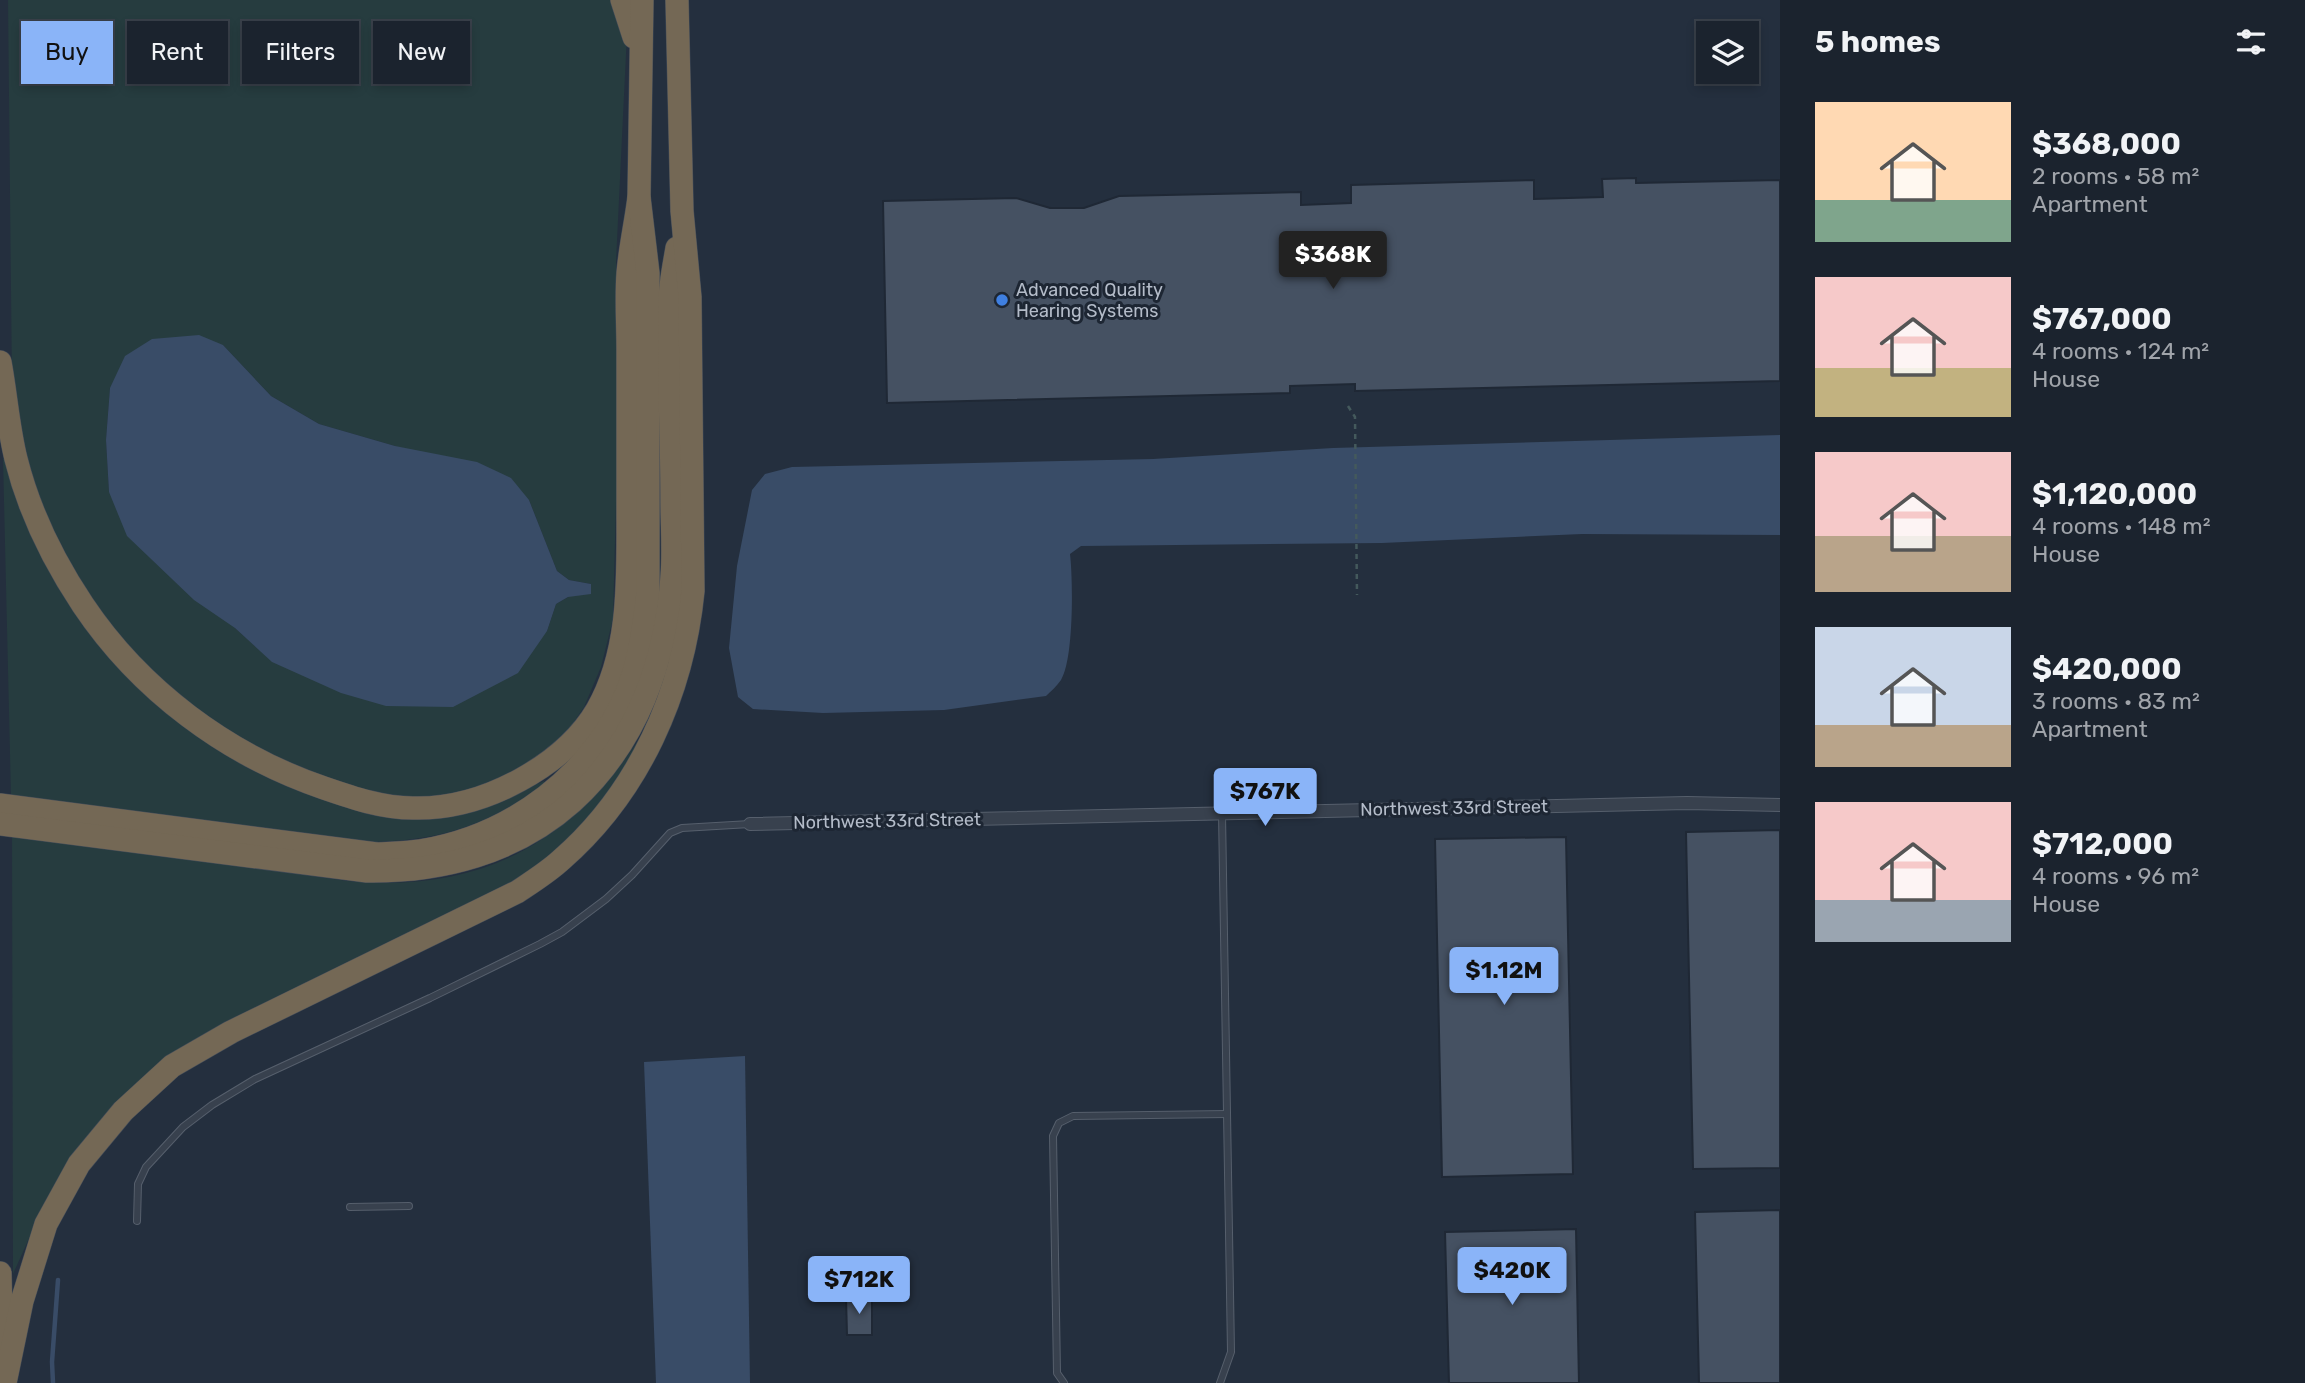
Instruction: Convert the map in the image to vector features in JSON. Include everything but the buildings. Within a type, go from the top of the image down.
[{"type":"highway","points":[[622,0],[640,60]]},
{"type":"highway","points":[[0,824],[54,822],[377,854],[418,852],[452,844],[517,818],[562,784],[582,764],[617,713],[629,685],[644,630],[648,593],[648,273],[639,197],[642,0]]},
{"type":"highway","points":[[3,1383],[22,1301],[46,1224],[79,1164],[123,1111],[172,1066],[231,1032],[517,892],[560,861],[611,807],[636,772],[659,726],[675,681],[690,617],[693,591],[690,297],[682,211],[677,0]]},
{"type":"highway","points":[[679,33],[693,0]]},
{"type":"highway","points":[[0,362],[15,457],[42,534],[82,604],[107,638],[164,696],[227,744],[292,776],[344,795],[380,805],[413,808],[445,807],[478,799],[507,788],[561,754],[582,733],[593,717],[614,673],[626,612],[628,273],[639,197]]},
{"type":"highway","points":[[0,805],[54,822],[367,872],[402,872],[470,859],[542,825],[561,812],[586,789],[613,757],[633,724],[658,664],[666,628],[673,574],[670,298],[682,211]]},
{"type":"highway","points":[[0,1273],[3,1383]]},
{"type":"street","name":"Northwest 33rd Street","points":[[750,824],[1687,803],[1780,805]]},
{"type":"lane","points":[[1220,1383],[1231,1352],[1222,812]]},
{"type":"lane","points":[[137,1221],[138,1184],[146,1167],[183,1127],[212,1105],[255,1079],[430,998],[551,938],[606,899],[670,833],[682,828],[750,824]]},
{"type":"lane","points":[[1064,1383],[1057,1373],[1053,1136],[1059,1123],[1073,1116],[1227,1114]]},
{"type":"lane","points":[[350,1207],[409,1206]]},
{"type":"path","points":[[1348,406],[1355,417],[1357,595]]},
{"type":"green space","points":[[8,0],[615,0],[627,33],[616,262],[613,619],[601,667],[584,707],[568,731],[556,743],[517,774],[444,798],[387,798],[284,764],[207,720],[131,653],[71,571],[29,475],[12,387]],"holes":[[[223,345],[271,396],[319,424],[395,446],[529,500],[557,571],[569,580],[591,584],[556,604],[547,631],[272,661],[235,628],[109,492],[106,440],[110,388]]]},
{"type":"green space","points":[[7,458],[115,658],[334,801],[491,803],[544,781],[545,785],[504,810],[465,827],[424,837],[376,842],[11,796],[3,459]]},
{"type":"green space","points":[[646,728],[635,754],[583,829],[533,872],[146,1076],[105,1114],[75,1154],[45,1203],[13,1274],[12,834],[348,881],[397,883],[442,878],[483,868],[521,852],[556,830],[588,802],[618,768]]},
{"type":"water","points":[[199,335],[223,345],[271,396],[319,424],[395,446],[477,462],[511,478],[529,500],[557,571],[569,580],[591,584],[591,594],[568,597],[556,604],[547,631],[518,673],[453,707],[386,706],[341,693],[272,662],[235,628],[194,600],[127,536],[109,492],[106,440],[110,388],[125,356],[152,339]]},
{"type":"water","points":[[1780,435],[1780,535],[1582,534],[1382,543],[1081,546],[1070,554],[1072,618],[1065,670],[1059,682],[1046,696],[944,710],[823,713],[753,709],[738,697],[729,648],[737,566],[752,490],[765,474],[792,467],[1153,459],[1333,448]]},
{"type":"water","points":[[745,1056],[750,1383],[656,1383],[644,1062]]},
{"type":"waterway","points":[[53,1383],[58,1280]]},
{"type":"place","name":"Advanced Quality Hearing Systems","points":[[1002,300]]}]
